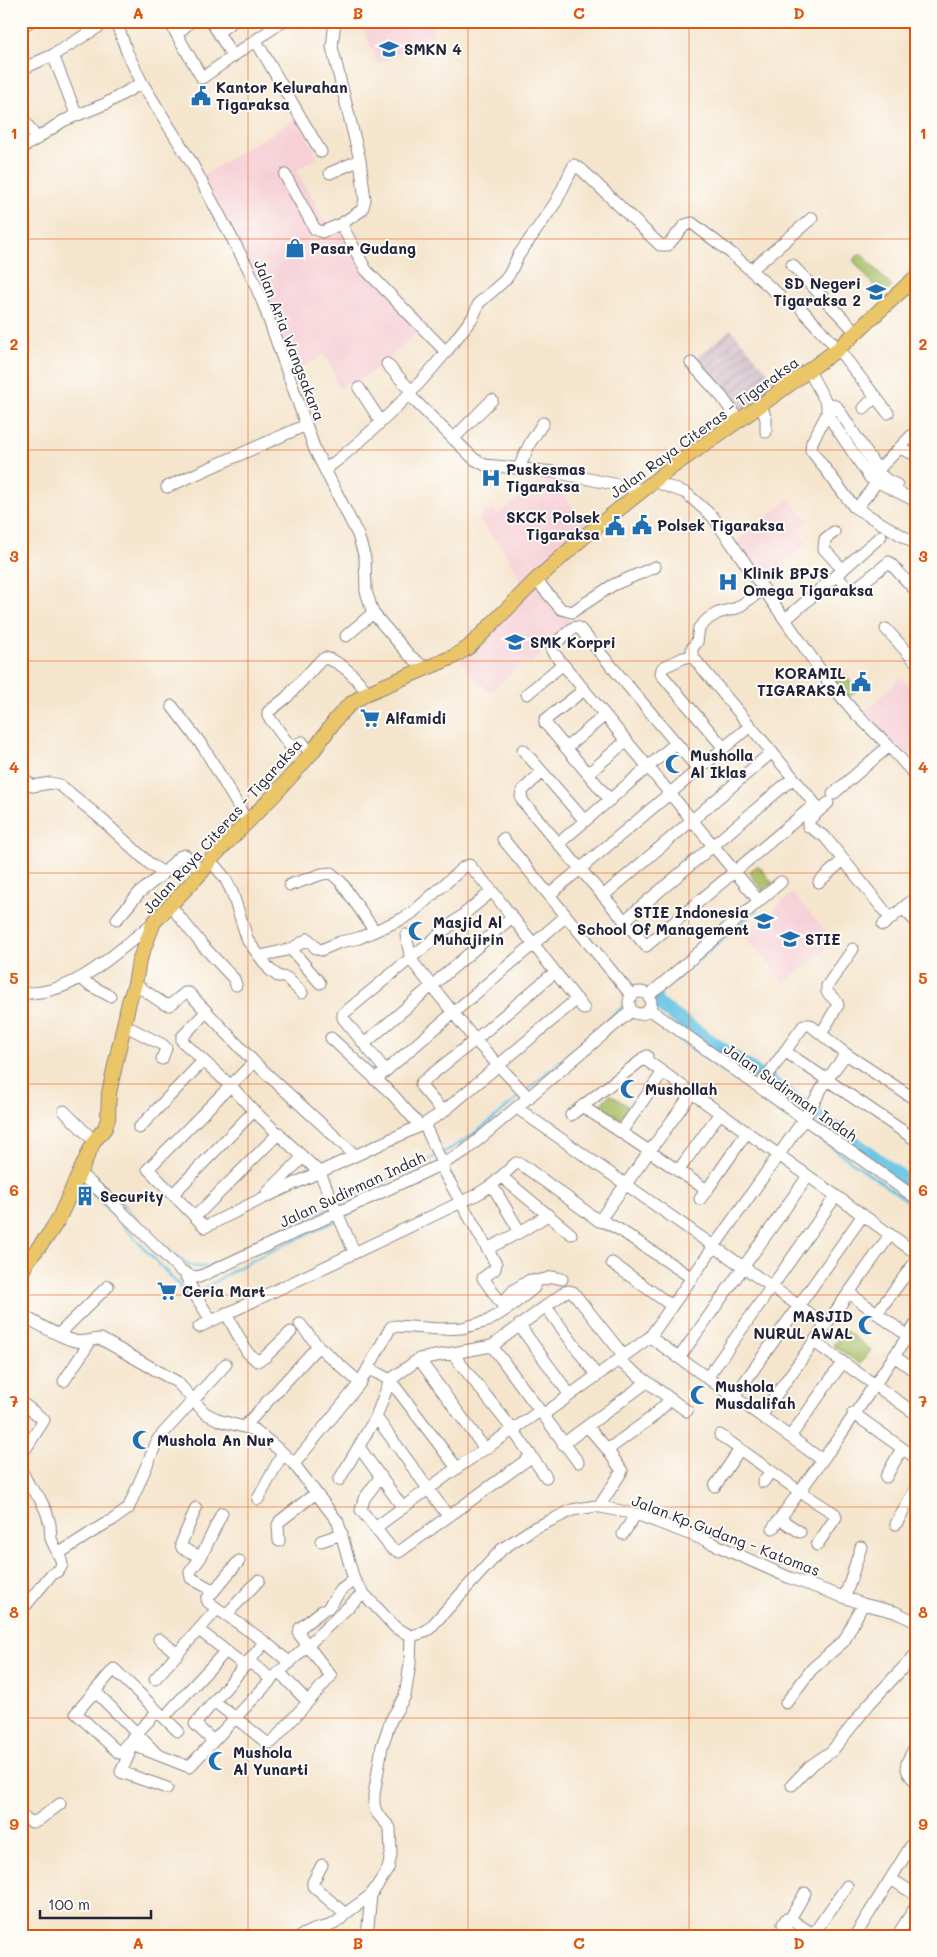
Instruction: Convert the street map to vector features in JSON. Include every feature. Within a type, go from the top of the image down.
[{"type":"main road","name":"Jalan Raya Citeras - Tigaraksa","points":[[21,1276],[26,1263],[59,1218],[94,1141],[105,1128],[108,1119],[109,1093],[129,1002],[135,984],[139,961],[154,922],[311,754],[336,719],[349,705],[367,692],[453,658],[469,646],[536,580],[585,536],[648,486],[838,348],[916,276]]},
{"type":"main road","points":[[21,1308],[21,1315]]},
{"type":"street","points":[[21,27],[31,21]]},
{"type":"street","points":[[22,69],[53,55],[108,21]]},
{"type":"street","name":"Jalan Aria Wangsakara","points":[[117,21],[127,52],[142,83],[196,170],[249,270],[267,312],[306,426],[364,551],[366,591],[372,613],[424,668]]},
{"type":"street","points":[[169,21],[202,78],[256,42],[283,21]]},
{"type":"street","points":[[177,34],[191,21]]},
{"type":"street","points":[[211,21],[233,57]]},
{"type":"street","points":[[218,32],[234,21]]},
{"type":"street","points":[[285,175],[315,229],[322,232],[341,224],[362,210],[364,205],[360,160],[332,49],[334,21]]},
{"type":"street","points":[[256,42],[321,152]]},
{"type":"street","points":[[53,55],[76,114]]},
{"type":"street","points":[[21,149],[63,120],[105,104],[142,83]]},
{"type":"street","points":[[21,116],[37,138]]},
{"type":"street","points":[[330,173],[360,160]]},
{"type":"street","points":[[325,470],[355,446],[410,393],[446,352],[473,317],[479,302],[505,280],[518,256],[556,202],[574,165],[582,170],[660,244],[668,245],[685,225],[692,223],[731,253],[779,295]]},
{"type":"street","points":[[751,270],[812,218]]},
{"type":"street","points":[[341,224],[366,270],[446,352]]},
{"type":"street","points":[[792,265],[856,332]]},
{"type":"street","points":[[802,310],[838,348],[888,413]]},
{"type":"street","points":[[691,362],[722,397],[738,420]]},
{"type":"street","points":[[387,364],[410,393],[479,462],[492,466],[554,472],[686,493],[701,506],[725,534],[828,681],[856,714],[916,776]]},
{"type":"street","points":[[808,371],[874,477],[916,502]]},
{"type":"street","points":[[359,388],[381,422]]},
{"type":"street","points":[[864,408],[876,396]]},
{"type":"street","points":[[454,439],[492,400]]},
{"type":"street","points":[[760,406],[766,419],[766,432]]},
{"type":"street","points":[[830,408],[810,448],[857,509],[916,544]]},
{"type":"street","points":[[519,468],[530,443],[543,423]]},
{"type":"street","points":[[167,487],[306,426]]},
{"type":"street","points":[[857,509],[872,490],[874,477],[916,431]]},
{"type":"street","points":[[899,448],[916,455]]},
{"type":"street","points":[[874,477],[887,480],[916,493]]},
{"type":"street","points":[[834,532],[824,539],[824,549],[849,590],[852,591],[890,562],[916,590]]},
{"type":"street","points":[[785,620],[881,536]]},
{"type":"street","points":[[536,580],[561,609],[572,612],[613,585],[655,567]]},
{"type":"street","points":[[764,589],[737,608],[718,613],[708,619],[699,628],[697,642],[692,648],[692,656],[793,778],[824,803]]},
{"type":"street","points":[[346,636],[372,613]]},
{"type":"street","points":[[698,769],[581,630],[577,627],[573,628],[551,649],[759,901]]},
{"type":"street","points":[[886,629],[916,662]]},
{"type":"street","points":[[692,656],[682,658],[664,667],[661,674],[724,748]]},
{"type":"street","points":[[311,754],[302,742],[292,747],[290,746],[268,716],[268,712],[286,698],[325,658],[331,659],[354,677],[367,692]]},
{"type":"street","points":[[527,694],[563,664]]},
{"type":"street","points":[[584,690],[545,722],[545,725],[610,800]]},
{"type":"street","points":[[172,706],[204,748],[247,821]]},
{"type":"street","points":[[566,748],[605,716]]},
{"type":"street","points":[[549,896],[750,726]]},
{"type":"street","points":[[588,774],[626,741]]},
{"type":"street","points":[[558,844],[676,743]]},
{"type":"street","points":[[542,772],[522,791],[521,797],[524,804],[646,946],[735,872],[824,803],[889,746]]},
{"type":"street","points":[[523,750],[585,821]]},
{"type":"street","points":[[603,896],[772,752]]},
{"type":"street","points":[[21,777],[33,786],[50,783],[60,785],[99,817],[151,865],[164,874]]},
{"type":"street","points":[[624,921],[793,778]]},
{"type":"street","points":[[824,803],[810,820],[808,826],[824,837],[843,860],[887,922],[916,897]]},
{"type":"street","points":[[503,839],[632,996]]},
{"type":"street","points":[[117,919],[139,893],[164,874],[178,857],[185,855],[202,872]]},
{"type":"street","points":[[210,860],[225,878],[240,914],[248,940],[270,970],[278,976],[287,978],[302,993]]},
{"type":"street","points":[[819,882],[843,860]]},
{"type":"street","points":[[261,956],[291,949],[308,939],[316,948],[321,950],[340,942],[359,938],[407,917],[469,865],[492,890],[584,1009]]},
{"type":"street","points":[[290,884],[322,874],[331,874],[341,882],[374,930]]},
{"type":"street","points":[[648,996],[781,882]]},
{"type":"street","points":[[386,1071],[343,1018],[344,1014],[411,960],[492,890]]},
{"type":"street","points":[[170,905],[203,946],[234,979],[236,985]]},
{"type":"street","points":[[903,908],[916,922]]},
{"type":"street","points":[[375,1080],[566,916]]},
{"type":"street","points":[[364,1044],[512,917]]},
{"type":"street","points":[[23,994],[58,989],[81,978],[154,922]]},
{"type":"street","points":[[406,935],[411,960],[474,1040],[528,1098]]},
{"type":"street","points":[[291,949],[320,983]]},
{"type":"street","points":[[821,1034],[838,1005],[827,992],[828,986],[853,949]]},
{"type":"street","points":[[443,1112],[421,1086],[421,1082],[555,972]]},
{"type":"street","points":[[81,978],[110,996]]},
{"type":"street","points":[[135,984],[164,1004],[170,1005],[185,993],[189,993],[254,1062],[355,1155]]},
{"type":"street","points":[[640,992],[648,996],[651,999],[649,1009],[643,1014],[636,1014],[628,1004],[632,996],[640,992]]},
{"type":"street","points":[[254,1062],[148,1169],[205,1227],[261,1199],[422,1125],[443,1112],[576,998]]},
{"type":"street","name":"Jalan Sudirman Indah","points":[[649,1009],[916,1198]]},
{"type":"street","name":"Jalan Sudirman Indah","points":[[184,1272],[199,1277],[442,1164],[465,1151],[631,1010]]},
{"type":"street","points":[[206,1012],[182,1037],[182,1041],[320,1173],[354,1252]]},
{"type":"street","points":[[759,1087],[804,1025],[810,1024],[846,1054],[916,1100]]},
{"type":"street","points":[[124,1025],[163,1045],[166,1048],[162,1059]]},
{"type":"street","points":[[330,1038],[398,1100],[422,1125],[460,1203],[496,1264],[495,1270],[483,1278],[508,1308]]},
{"type":"street","points":[[786,1052],[826,1081],[916,1140]]},
{"type":"street","points":[[375,1528],[457,1468],[513,1430],[570,1395],[650,1337],[804,1119],[826,1081],[846,1054]]},
{"type":"street","points":[[571,1115],[645,1057],[692,1093],[916,1253]]},
{"type":"street","points":[[139,1128],[203,1061]]},
{"type":"street","points":[[621,1132],[663,1072]]},
{"type":"street","points":[[599,1221],[692,1093]]},
{"type":"street","points":[[582,1106],[649,1153],[707,1190]]},
{"type":"street","points":[[517,1108],[826,1325]]},
{"type":"street","points":[[64,1111],[94,1141]]},
{"type":"street","points":[[173,1194],[254,1111]]},
{"type":"street","points":[[678,1171],[720,1113]]},
{"type":"street","points":[[700,1200],[747,1132]]},
{"type":"street","points":[[195,1217],[279,1133]]},
{"type":"street","points":[[261,1199],[303,1158]]},
{"type":"street","points":[[199,1327],[354,1252],[476,1196],[502,1177],[514,1164],[521,1164],[599,1221],[620,1230],[692,1278]]},
{"type":"street","points":[[79,1173],[109,1199],[184,1272],[195,1295],[211,1320]]},
{"type":"street","points":[[679,1358],[808,1176]]},
{"type":"street","points":[[502,1177],[571,1234]]},
{"type":"street","points":[[492,1185],[520,1232]]},
{"type":"street","points":[[707,1378],[836,1196]]},
{"type":"street","points":[[487,1249],[548,1215]]},
{"type":"street","points":[[734,1397],[863,1215]]},
{"type":"street","points":[[761,1416],[890,1235]]},
{"type":"street","points":[[877,1313],[916,1261]]},
{"type":"street","points":[[612,1263],[672,1306]]},
{"type":"street","points":[[508,1308],[505,1300],[514,1290],[530,1280],[537,1281],[553,1277],[562,1279]]},
{"type":"street","points":[[60,1334],[108,1286]]},
{"type":"street","points":[[339,1480],[376,1417],[390,1380],[419,1359],[492,1346],[565,1292],[569,1291],[573,1292],[621,1359],[648,1382],[688,1411]]},
{"type":"street","points":[[849,1293],[908,1336]]},
{"type":"street","points":[[546,1307],[597,1376]]},
{"type":"street","points":[[294,1464],[360,1383],[393,1326],[440,1329],[462,1328],[488,1321],[508,1308]]},
{"type":"street","points":[[226,1313],[246,1352],[257,1361],[265,1357],[295,1328],[360,1383]]},
{"type":"street","points":[[21,1315],[75,1341],[90,1342]]},
{"type":"street","points":[[800,1532],[776,1524],[821,1459],[837,1440],[916,1324]]},
{"type":"street","points":[[519,1325],[570,1395]]},
{"type":"street","points":[[650,1337],[821,1459]]},
{"type":"street","points":[[64,1381],[90,1342],[95,1339],[102,1339],[177,1382],[205,1413],[221,1421],[255,1430],[294,1464],[338,1522],[354,1580],[363,1593],[396,1628],[410,1636],[410,1664],[405,1696],[391,1720],[382,1746],[374,1804],[376,1812],[390,1828],[391,1855],[388,1868],[371,1895],[344,1914],[336,1925],[310,1930],[301,1936]]},
{"type":"street","points":[[814,1342],[916,1414]]},
{"type":"street","points":[[245,1426],[318,1346]]},
{"type":"street","points":[[492,1346],[578,1462]]},
{"type":"street","points":[[452,1353],[513,1430],[546,1477]]},
{"type":"street","points":[[894,1356],[916,1372]]},
{"type":"street","points":[[419,1359],[485,1449]]},
{"type":"street","points":[[790,1437],[842,1363]]},
{"type":"street","points":[[58,1554],[103,1524],[114,1520],[128,1508],[158,1439],[193,1398],[204,1390],[226,1364]]},
{"type":"street","points":[[368,1368],[390,1380],[457,1468]]},
{"type":"street","points":[[563,1444],[648,1382]]},
{"type":"street","points":[[607,1449],[651,1418],[671,1399]]},
{"type":"street","points":[[21,1402],[44,1420],[21,1456]]},
{"type":"street","points":[[854,1413],[916,1458]]},
{"type":"street","points":[[376,1417],[448,1516]]},
{"type":"street","points":[[588,1427],[607,1449],[622,1471],[599,1507]]},
{"type":"street","points":[[720,1435],[836,1515],[817,1545]]},
{"type":"street","points":[[358,1447],[403,1508]]},
{"type":"street","points":[[886,1477],[902,1448]]},
{"type":"street","points":[[715,1486],[740,1449]]},
{"type":"street","points":[[258,1500],[283,1453]]},
{"type":"street","points":[[381,1476],[364,1499],[361,1510],[391,1548],[399,1552],[531,1457]]},
{"type":"street","points":[[21,1470],[46,1511],[50,1524],[51,1539],[62,1565],[59,1570],[50,1576],[21,1612]]},
{"type":"street","points":[[763,1482],[771,1471]]},
{"type":"street","points":[[279,1541],[278,1526],[280,1521],[316,1493]]},
{"type":"street","points":[[896,1524],[914,1495]]},
{"type":"street","name":"Jalan Kp.Gudang - Katomas","points":[[410,1636],[429,1629],[502,1549],[534,1528],[572,1510],[585,1507],[599,1507],[636,1514],[705,1540],[790,1578],[863,1604],[895,1612],[916,1622]]},
{"type":"street","points":[[196,1508],[181,1544],[182,1548],[201,1557]]},
{"type":"street","points":[[214,1591],[189,1576],[201,1557],[222,1513]]},
{"type":"street","points":[[623,1534],[636,1514]]},
{"type":"street","points":[[321,1541],[342,1534]]},
{"type":"street","points":[[845,1597],[861,1548]]},
{"type":"street","points":[[239,1561],[207,1599],[208,1602],[265,1642],[290,1663]]},
{"type":"street","points":[[155,1679],[198,1630],[260,1580]]},
{"type":"street","points":[[215,1702],[266,1742],[270,1743],[331,1676],[299,1631],[325,1609],[354,1580]]},
{"type":"street","points":[[95,1691],[133,1740],[158,1755],[189,1767],[275,1676],[363,1593]]},
{"type":"street","points":[[786,1703],[812,1669],[844,1641],[863,1604]]},
{"type":"street","points":[[198,1630],[225,1652],[275,1676],[307,1701]]},
{"type":"street","points":[[159,1639],[178,1654]]},
{"type":"street","points":[[213,1741],[195,1724],[265,1642]]},
{"type":"street","points":[[170,1711],[225,1652]]},
{"type":"street","points":[[792,1785],[810,1766],[832,1751],[870,1703],[916,1654]]},
{"type":"street","points":[[122,1758],[76,1713],[114,1669],[178,1731]]},
{"type":"street","points":[[157,1712],[133,1740],[122,1758],[121,1772],[167,1788]]},
{"type":"street","points":[[916,1748],[906,1765],[906,1771],[916,1782]]},
{"type":"street","points":[[21,1816],[32,1822],[37,1821],[60,1804]]},
{"type":"street","points":[[855,1936],[916,1838]]},
{"type":"street","points":[[322,1865],[313,1882],[313,1886],[344,1914]]},
{"type":"street","points":[[891,1879],[916,1894]]},
{"type":"street","points":[[790,1919],[814,1935],[847,1886]]},
{"type":"street","points":[[791,1936],[783,1924],[786,1919],[790,1919],[805,1893]]},
{"type":"street","points":[[367,1936],[371,1895]]},
{"type":"street","points":[[897,1936],[916,1906]]},
{"type":"shaded area","name":"SMKN 4","points":[[339,21],[428,21],[435,34],[378,64],[363,29],[340,29]]},
{"type":"shaded area","name":"Pasar Gudang","points":[[297,118],[318,157],[296,170],[328,226],[335,222],[419,331],[383,364],[353,384],[350,381],[339,389],[328,359],[323,355],[294,373],[204,175]]},
{"type":"shaded area","points":[[731,329],[777,383],[740,414],[694,360]]},
{"type":"shaded area","points":[[547,477],[590,527],[524,585],[503,549],[478,519],[492,508],[498,514]]},
{"type":"shaded area","points":[[789,499],[808,521],[797,530],[808,543],[764,579],[735,543]]},
{"type":"shaded area","name":"SMK Korpri","points":[[536,585],[573,625],[530,664],[526,661],[489,693],[459,659]]},
{"type":"shaded area","points":[[900,677],[916,692],[916,747],[906,757],[863,714]]},
{"type":"shaded area","name":"STIE","points":[[792,893],[835,941],[785,983],[745,937]]},
{"type":"green space","points":[[861,253],[892,287],[882,296],[853,260]]},
{"type":"green space","points":[[844,674],[857,690],[849,697],[835,681]]},
{"type":"green space","points":[[758,865],[773,883],[763,891],[749,872]]},
{"type":"green space","points":[[610,1094],[629,1107],[620,1119],[600,1105]]},
{"type":"green space","points":[[845,1330],[871,1350],[860,1364],[833,1345]]},
{"type":"waterway","points":[[655,997],[756,911]]},
{"type":"waterway","points":[[655,997],[656,1003],[762,1077]]},
{"type":"waterway","points":[[526,1091],[624,1006]]},
{"type":"waterway","points":[[631,1018],[647,1017],[793,1121]]},
{"type":"waterway","points":[[770,1082],[804,1106]]},
{"type":"waterway","points":[[442,1153],[473,1134],[521,1095]]},
{"type":"waterway","points":[[818,1116],[916,1188]]},
{"type":"waterway","points":[[804,1128],[916,1207]]},
{"type":"waterway","points":[[337,1205],[434,1157]]},
{"type":"waterway","points":[[86,1169],[105,1187]]},
{"type":"waterway","points":[[85,1185],[186,1293],[190,1295]]},
{"type":"waterway","points":[[113,1195],[172,1254],[181,1261],[197,1267],[209,1266],[286,1227],[330,1208]]},
{"type":"waterway","points":[[344,1217],[356,1210]]},
{"type":"waterway","points":[[198,1293],[248,1263],[336,1221]]},
{"type":"place","name":"SMKN 4","points":[[389,49]]},
{"type":"place","name":"Kantor Kelurahan Tigaraksa","points":[[201,96]]},
{"type":"place","name":"Pasar Gudang","points":[[295,248]]},
{"type":"place","name":"SD Negeri Tigaraksa 2","points":[[876,292]]},
{"type":"place","name":"Puskesmas Tigaraksa","points":[[491,478]]},
{"type":"place","name":"Polsek Tigaraksa","points":[[642,525]]},
{"type":"place","name":"SKCK Polsek Tigaraksa","points":[[615,526]]},
{"type":"place","name":"Klinik BPJS Omega Tigaraksa","points":[[728,582]]},
{"type":"place","name":"SMK Korpri","points":[[515,642]]},
{"type":"place","name":"KORAMIL TIGARAKSA","points":[[861,682]]},
{"type":"place","name":"Alfamidi","points":[[370,718]]},
{"type":"place","name":"Musholla Al Iklas","points":[[675,764]]},
{"type":"place","name":"STIE Indonesia School Of Management","points":[[764,921]]},
{"type":"place","name":"Masjid Al Muhajirin","points":[[418,931]]},
{"type":"place","name":"STIE","points":[[790,939]]},
{"type":"place","name":"Mushollah","points":[[630,1089]]},
{"type":"place","name":"Security","points":[[85,1196]]},
{"type":"place","name":"Ceria Mart","points":[[167,1291]]},
{"type":"place","name":"MASJID NURUL AWAL","points":[[868,1325]]},
{"type":"place","name":"Mushola Musdalifah","points":[[700,1395]]},
{"type":"place","name":"Mushola An Nur","points":[[142,1440]]},
{"type":"place","name":"Mushola Al Yunarti","points":[[218,1761]]}]
